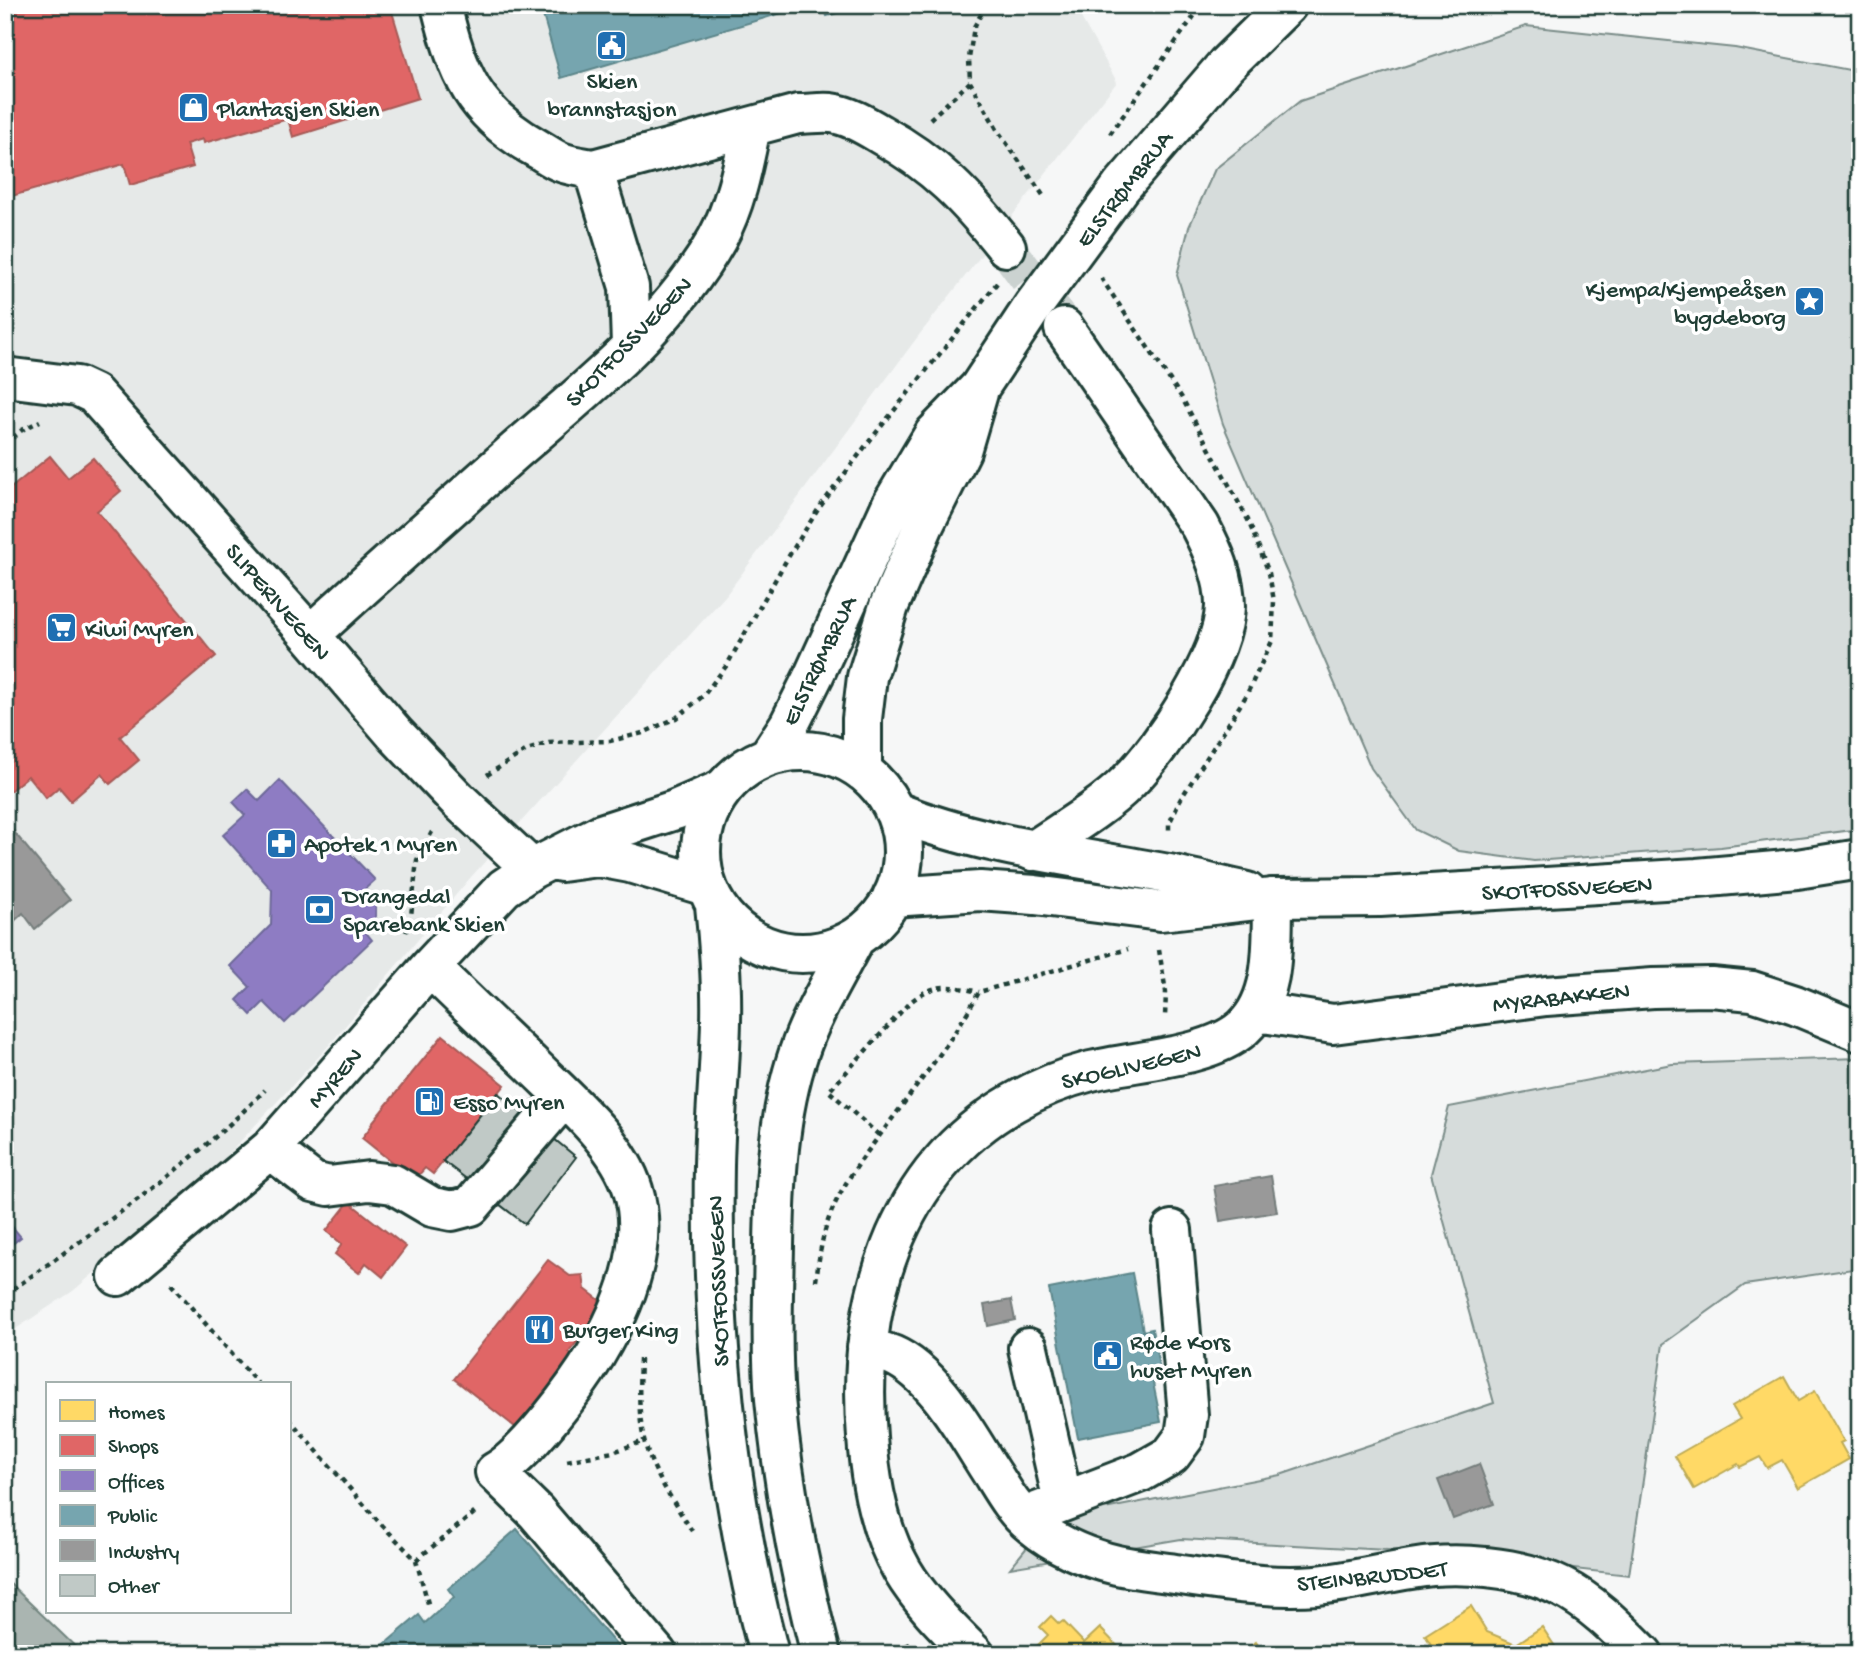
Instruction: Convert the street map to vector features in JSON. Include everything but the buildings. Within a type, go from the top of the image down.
[{"type":"street","points":[[441,5],[461,69],[477,99],[495,120],[515,136],[560,162],[593,169],[798,114],[831,113],[862,124],[901,145],[955,186],[1006,260]]},
{"type":"street","name":"ELSTRØMBRUA","points":[[768,757],[789,725],[814,676],[892,505],[934,434],[979,388],[1034,305],[1121,187],[1226,65],[1287,5]]},
{"type":"street","name":"SKOTFOSSVEGEN","points":[[310,635],[601,377],[681,292],[717,239],[736,195],[751,127]]},
{"type":"street","points":[[593,169],[629,288],[631,345]]},
{"type":"street","points":[[1033,851],[1104,803],[1128,782],[1152,754],[1195,690],[1209,662],[1221,631],[1225,607],[1222,579],[1214,553],[1200,526],[1064,328]]},
{"type":"street","name":"SLIPERIVEGEN","points":[[5,377],[77,386],[94,394],[396,735],[458,800],[535,867]]},
{"type":"street","name":"ELSTRØMBRUA","points":[[862,771],[862,719],[867,677],[889,606],[924,525],[961,451],[979,388]]},
{"type":"street","points":[[792,752],[817,752],[841,759],[862,771],[881,789],[894,811],[901,832],[903,855],[900,876],[892,897],[876,920],[855,938],[830,949],[804,954],[778,951],[753,941],[732,926],[710,896],[701,862],[702,836],[709,812],[722,790],[743,770],[768,757],[792,752]]},
{"type":"street","name":"MYREN","points":[[118,1276],[270,1149],[430,967],[504,888],[535,867],[601,834],[675,810],[722,790]]},
{"type":"street","name":"SKOTFOSSVEGEN","points":[[894,811],[930,825],[1033,851],[1166,873],[1273,898]]},
{"type":"street","name":"MYREN","points":[[535,867],[598,857],[630,863],[710,896]]},
{"type":"street","name":"SKOTFOSSVEGEN","points":[[892,897],[980,891],[1160,911],[1273,898],[1380,897],[1698,878],[1797,869],[1860,859]]},
{"type":"street","name":"SKOTFOSSVEGEN","points":[[710,896],[720,955],[721,1020],[714,1165],[722,1397],[736,1508],[769,1654]]},
{"type":"street","name":"SKOGLIVEGEN","points":[[974,1654],[920,1595],[901,1569],[887,1538],[869,1468],[864,1401],[867,1347],[884,1260],[915,1199],[957,1145],[984,1121],[1046,1086],[1090,1071],[1213,1046],[1241,1029],[1257,1012],[1268,985],[1273,898]]},
{"type":"street","points":[[821,1654],[791,1525],[775,1397],[772,1317],[775,1202],[787,1096],[799,1051],[855,938]]},
{"type":"street","points":[[430,967],[608,1143],[624,1167],[633,1190],[638,1212],[636,1252],[624,1299],[584,1374],[506,1467],[502,1479],[536,1512],[657,1654]]},
{"type":"street","name":"MYRABAKKEN","points":[[1257,1012],[1333,1024],[1546,996],[1653,988],[1711,987],[1752,992],[1795,1005],[1860,1032]]},
{"type":"street","points":[[270,1149],[313,1182],[328,1186],[369,1181],[393,1184],[432,1207],[452,1211],[471,1206],[564,1097]]},
{"type":"street","points":[[1017,1510],[1063,1502],[1141,1472],[1171,1455],[1185,1436],[1188,1415],[1172,1230]]},
{"type":"street","name":"STEINBRUDDET","points":[[867,1347],[893,1356],[932,1386],[1017,1510],[1031,1525],[1056,1542],[1087,1557],[1119,1565],[1215,1580],[1264,1584],[1314,1585],[1356,1580],[1413,1568],[1494,1568],[1560,1586],[1582,1599],[1643,1654]]},
{"type":"street","points":[[1028,1348],[1063,1502]]},
{"type":"path","points":[[986,5],[974,27],[969,58],[970,82],[998,131],[1045,198]]},
{"type":"path","points":[[1110,135],[1202,5]]},
{"type":"path","points":[[901,145],[970,82]]},
{"type":"path","points":[[480,779],[527,750],[549,743],[610,741],[643,733],[676,718],[702,696],[727,665],[819,508],[1006,260]]},
{"type":"path","points":[[404,936],[411,916],[417,860],[438,821]]},
{"type":"path","points":[[1158,940],[1166,992],[1163,1057]]},
{"type":"path","points":[[820,1101],[908,1004],[934,986],[979,992],[1133,948]]},
{"type":"path","points":[[814,1293],[820,1244],[831,1212],[849,1179],[932,1067],[979,992]]},
{"type":"path","points":[[5,1295],[120,1213],[206,1145],[273,1082]]},
{"type":"path","points":[[829,1091],[880,1136]]},
{"type":"path","points":[[120,1213],[156,1268],[256,1382]]},
{"type":"path","points":[[290,1420],[416,1560],[429,1607]]},
{"type":"path","points":[[559,1462],[613,1452],[645,1441],[660,1479],[692,1531]]},
{"type":"path","points":[[416,1560],[502,1479]]},
{"type":"shaded area","points":[[5,5],[1074,5],[1117,82],[916,339],[726,595],[471,877],[325,1050],[212,1172],[73,1291],[5,1336]]},
{"type":"shaded area","points":[[1526,26],[1735,48],[1860,72],[1860,829],[1721,847],[1534,861],[1459,851],[1416,830],[1371,768],[1223,424],[1177,275],[1189,227],[1215,169],[1300,101]]},
{"type":"shaded area","points":[[1860,1058],[1860,1268],[1745,1285],[1663,1344],[1629,1575],[1406,1551],[1181,1539],[1010,1568],[1042,1529],[1058,1518],[1280,1475],[1494,1403],[1431,1174],[1449,1107],[1672,1064]]},
{"type":"shaded area","points":[[5,1579],[83,1654],[5,1654]]},
{"type":"tunnel","points":[[1006,247],[1059,320]]},
{"type":"place","name":"Skien brannstasjon","points":[[612,46]]},
{"type":"place","name":"Plantasjen Skien","points":[[194,108]]},
{"type":"place","name":"Kjempa/Kjempeåsen bygdeborg","points":[[1809,302]]},
{"type":"place","name":"Kiwi Myren","points":[[62,628]]},
{"type":"place","name":"Apotek 1 Myren","points":[[281,843]]},
{"type":"place","name":"Drangedal Sparebank Skien","points":[[320,909]]},
{"type":"place","name":"Esso Myren","points":[[430,1101]]},
{"type":"place","name":"Burger King","points":[[540,1329]]},
{"type":"place","name":"Røde Kors huset Myren","points":[[1107,1355]]}]
